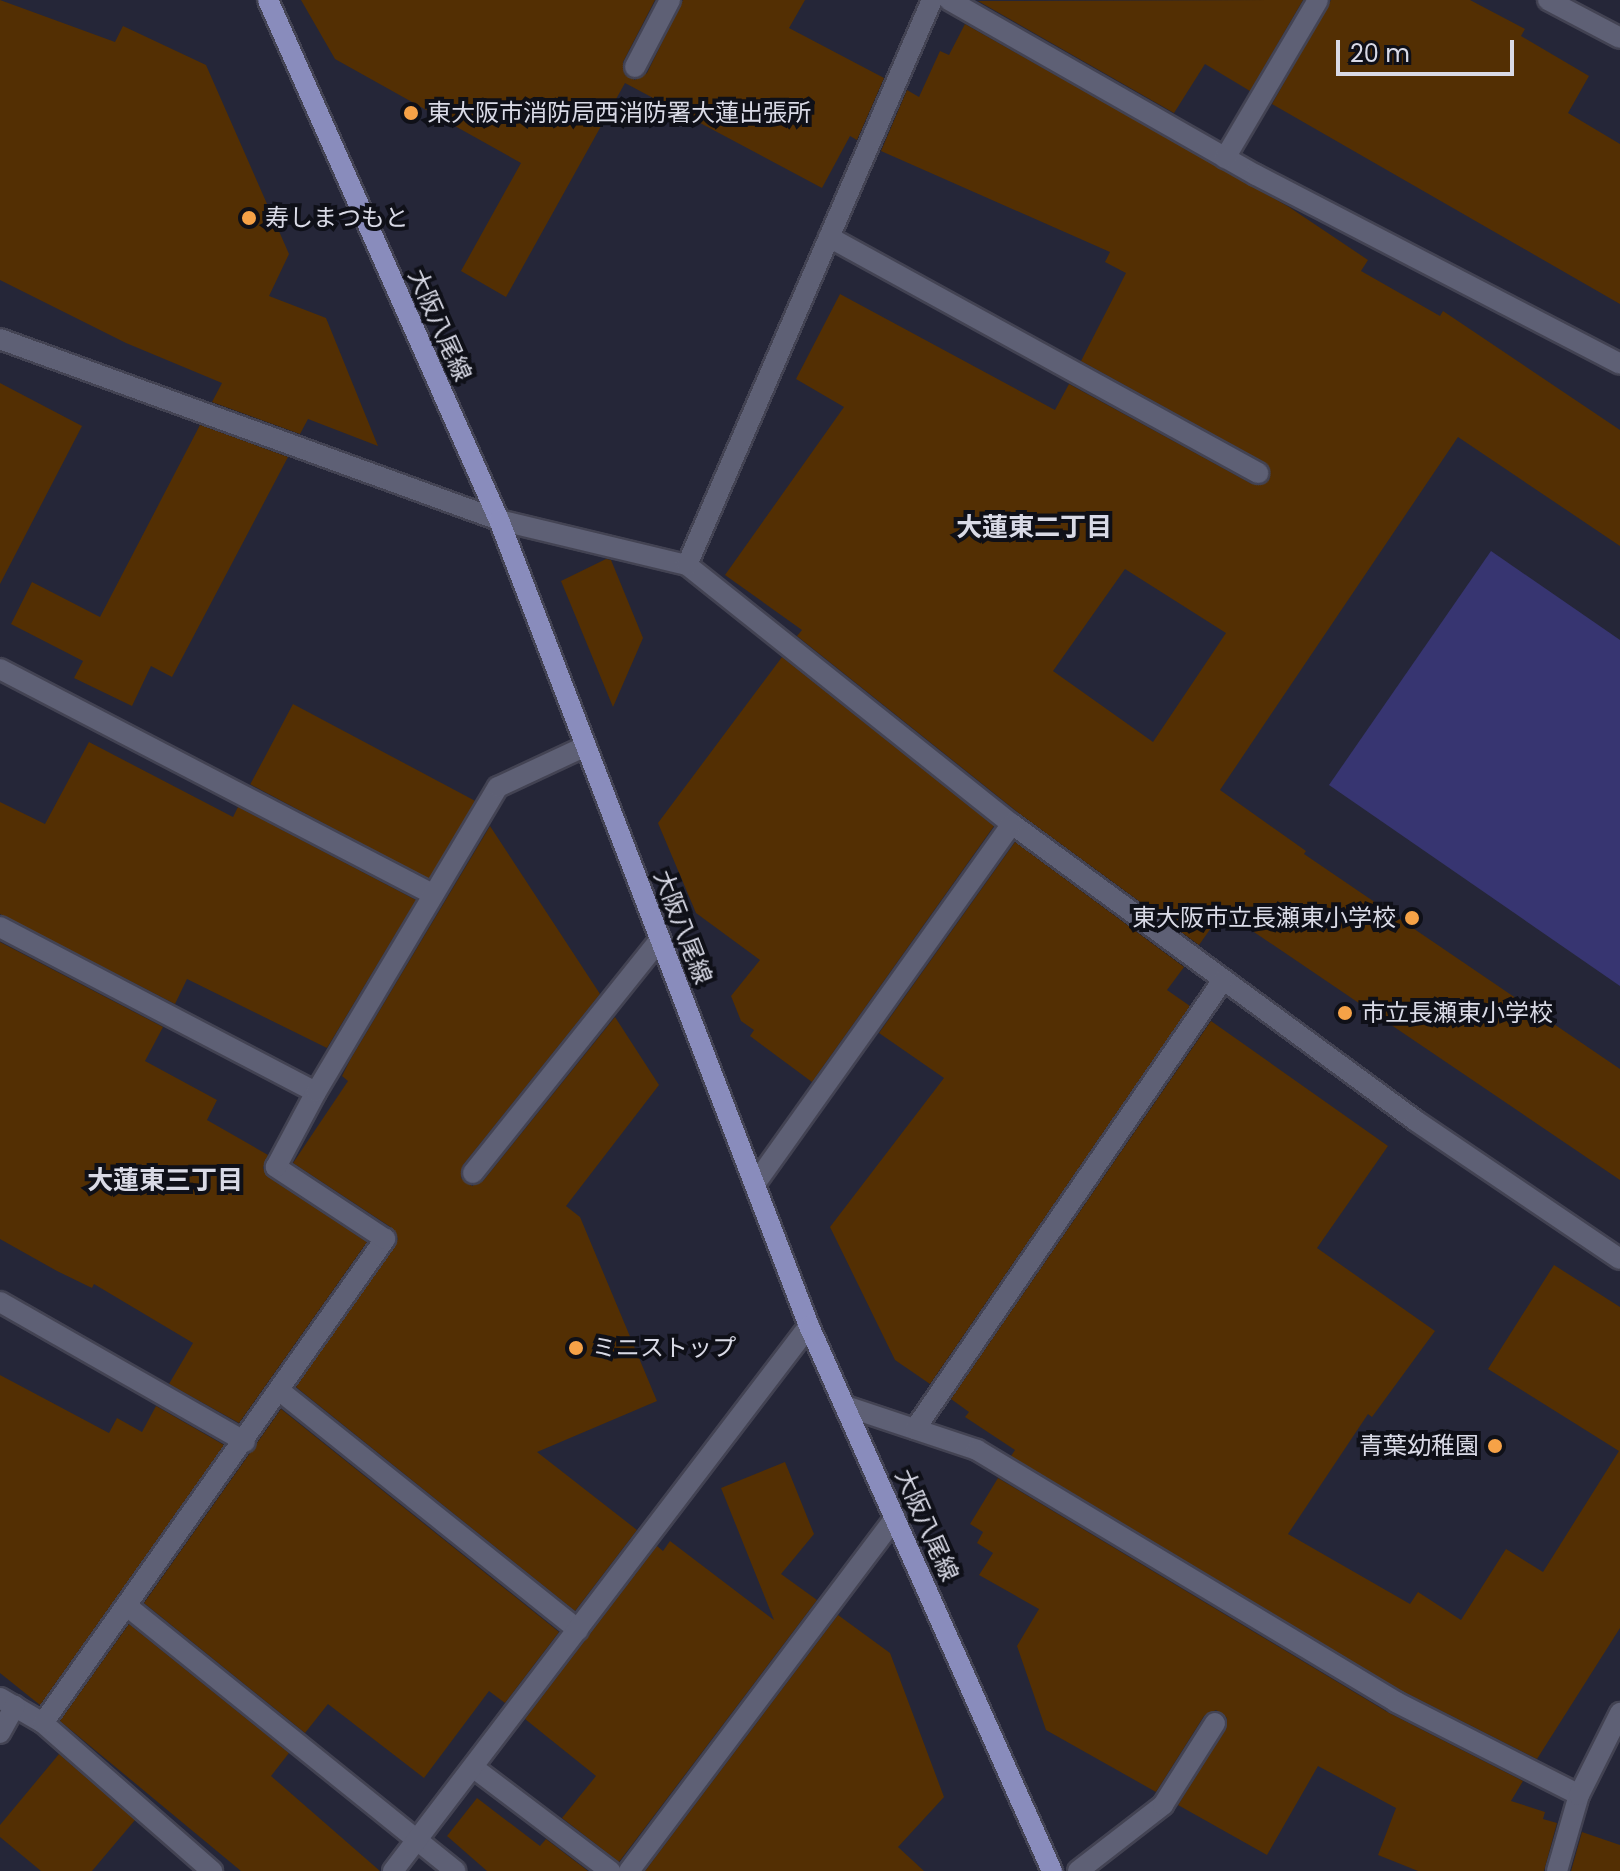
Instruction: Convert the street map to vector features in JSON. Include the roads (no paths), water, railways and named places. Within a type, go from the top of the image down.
[{"type":"main road","name":"大阪八尾線","points":[[268,0],[499,520],[809,1326],[1052,1871]]},
{"type":"street","points":[[635,67],[670,0]]},
{"type":"street","points":[[687,565],[932,0]]},
{"type":"street","points":[[949,0],[1225,158],[1620,364]]},
{"type":"street","points":[[1225,158],[1318,0]]},
{"type":"street","points":[[1548,0],[1620,38]]},
{"type":"street","points":[[829,237],[1258,473]]},
{"type":"street","points":[[0,339],[499,520],[687,565],[1012,824],[1416,1121],[1620,1259]]},
{"type":"street","points":[[0,669],[433,894]]},
{"type":"street","points":[[43,1723],[245,1442],[385,1239],[276,1167],[316,1092],[498,787],[586,746]]},
{"type":"street","points":[[755,1184],[1012,824]]},
{"type":"street","points":[[0,927],[316,1092]]},
{"type":"street","points":[[473,1173],[660,940]]},
{"type":"street","points":[[915,1429],[1223,980]]},
{"type":"street","points":[[0,1302],[245,1442]]},
{"type":"street","points":[[393,1871],[809,1326]]},
{"type":"street","points":[[280,1391],[578,1630]]},
{"type":"street","points":[[845,1406],[977,1450],[1396,1702],[1579,1795]]},
{"type":"street","points":[[629,1871],[895,1518]]},
{"type":"street","points":[[127,1606],[455,1871]]},
{"type":"street","points":[[0,1733],[7,1702],[43,1723],[212,1871]]},
{"type":"street","points":[[1557,1871],[1579,1795],[1620,1713]]},
{"type":"street","points":[[1078,1871],[1163,1805],[1215,1723]]},
{"type":"street","points":[[474,1768],[610,1871]]},
{"type":"place","name":"東大阪市消防局西消防署大蓮出張所","points":[[411,113]]},
{"type":"place","name":"寿しまつもと","points":[[249,218]]},
{"type":"place","name":"東大阪市立長瀬東小学校","points":[[1412,918]]},
{"type":"place","name":"市立長瀬東小学校","points":[[1345,1013]]},
{"type":"place","name":"ミニストップ","points":[[576,1348]]},
{"type":"place","name":"青葉幼稚園","points":[[1495,1446]]},
{"type":"district","name":"大蓮東二丁目","points":[[1034,528]]},
{"type":"district","name":"大蓮東三丁目","points":[[165,1181]]}]
